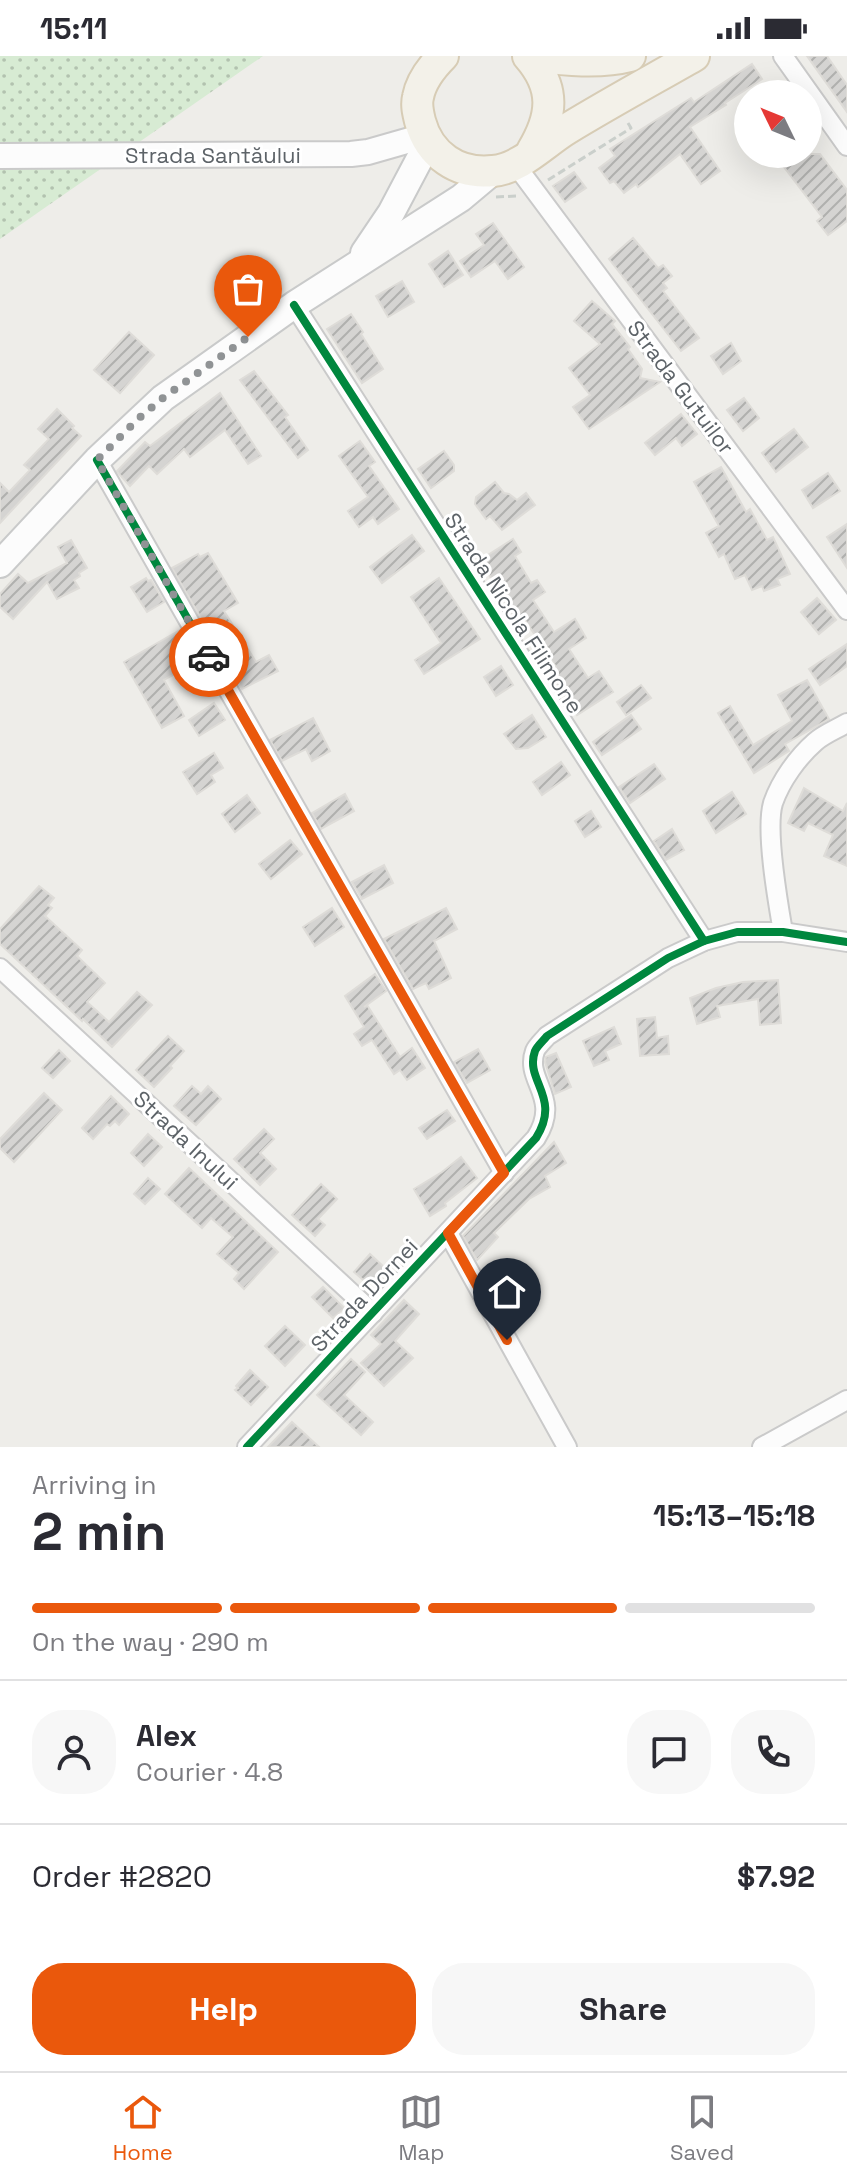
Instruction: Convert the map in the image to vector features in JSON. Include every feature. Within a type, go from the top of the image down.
[{"type":"main road","points":[[410,56],[426,139],[437,154],[456,166],[471,170],[513,163],[548,120],[546,84],[528,56]]},
{"type":"main road","points":[[418,96],[432,67],[443,56]]},
{"type":"main road","points":[[534,56],[569,61],[630,56]]},
{"type":"main road","points":[[0,564],[97,460],[163,398],[354,265],[565,130],[694,56]]},
{"type":"main road","points":[[354,265],[391,213],[426,139]]},
{"type":"street","points":[[783,56],[847,146]]},
{"type":"street","name":"Strada Santăului","points":[[0,156],[351,154],[426,139]]},
{"type":"street","name":"Strada Gutuilor","points":[[513,163],[847,610]]},
{"type":"street","name":"Strada Nicola Filimone","points":[[294,305],[704,941]]},
{"type":"street","points":[[97,460],[504,1173]]},
{"type":"street","points":[[783,932],[771,836],[773,804],[792,767],[817,741],[847,723]]},
{"type":"street","points":[[704,941],[737,932],[783,932],[847,942]]},
{"type":"street","name":"Strada Dornei","points":[[247,1447],[536,1138],[544,1126],[546,1114],[534,1069],[535,1050],[547,1036],[668,958],[704,941]]},
{"type":"street","name":"Strada Inului","points":[[0,968],[373,1313]]},
{"type":"street","points":[[448,1233],[567,1447]]},
{"type":"street","points":[[762,1447],[847,1400]]},
{"type":"green space","points":[[0,56],[263,56],[0,239]]},
{"type":"building","points":[[807,56],[827,56],[847,85],[847,112]]},
{"type":"building","points":[[752,64],[762,79],[734,80],[734,97],[690,127],[720,171],[701,184],[680,154],[638,187],[636,184],[624,193],[614,181],[610,183],[599,168],[615,156],[610,149],[691,98],[694,102]]},
{"type":"building","points":[[822,157],[847,190],[847,221],[828,235],[817,221],[822,217],[785,168],[822,168]]},
{"type":"building","points":[[574,172],[586,188],[565,202],[553,186]]},
{"type":"building","points":[[493,223],[524,267],[508,279],[495,261],[471,277],[460,261],[484,245],[476,234]]},
{"type":"building","points":[[633,238],[658,268],[663,265],[672,276],[663,283],[667,288],[663,291],[699,338],[681,351],[609,259]]},
{"type":"building","points":[[448,251],[463,275],[444,287],[429,264]]},
{"type":"building","points":[[402,281],[414,302],[388,317],[376,296]]},
{"type":"building","points":[[592,301],[615,321],[612,324],[642,369],[640,378],[660,382],[589,429],[573,407],[590,395],[569,368],[600,344],[574,321]]},
{"type":"building","points":[[351,314],[383,369],[362,383],[327,329]]},
{"type":"building","points":[[129,332],[154,355],[120,393],[94,370]]},
{"type":"building","points":[[731,343],[741,361],[723,374],[711,356]]},
{"type":"building","points":[[254,371],[288,415],[285,417],[308,450],[298,458],[240,380]]},
{"type":"building","points":[[220,393],[261,456],[248,464],[225,430],[190,457],[184,449],[157,474],[149,466],[130,486],[119,474],[117,471],[145,442],[150,446]]},
{"type":"building","points":[[744,398],[759,418],[743,431],[727,410]]},
{"type":"building","points":[[57,409],[81,436],[0,523],[0,483],[9,492],[30,470],[24,465],[49,439],[38,429]]},
{"type":"building","points":[[681,414],[697,434],[682,446],[676,438],[655,455],[645,443]]},
{"type":"building","points":[[794,429],[808,447],[776,472],[762,453]]},
{"type":"building","points":[[360,441],[375,462],[369,466],[399,509],[378,524],[373,517],[359,527],[348,511],[368,497],[339,456]]},
{"type":"building","points":[[444,451],[454,465],[454,471],[431,488],[418,469]]},
{"type":"building","points":[[721,467],[746,512],[750,509],[767,540],[773,537],[790,574],[777,579],[780,585],[764,591],[762,586],[752,590],[745,575],[735,579],[724,554],[719,557],[706,533],[719,526],[694,482]]},
{"type":"building","points":[[828,473],[840,491],[813,508],[802,490]]},
{"type":"building","points":[[495,482],[504,493],[517,500],[526,493],[535,505],[502,530],[490,516],[486,519],[475,504],[476,497]]},
{"type":"building","points":[[847,524],[847,568],[827,537]]},
{"type":"building","points":[[412,535],[424,551],[382,583],[370,567]]},
{"type":"building","points":[[513,539],[521,552],[515,556],[531,583],[537,580],[545,592],[533,600],[554,632],[575,619],[586,638],[569,649],[588,678],[599,671],[613,692],[577,715],[549,672],[556,667],[525,620],[519,624],[480,560]]},
{"type":"building","points":[[71,540],[87,568],[74,580],[79,588],[57,599],[47,582],[13,619],[0,607],[0,594],[18,574],[28,583],[67,563],[58,547]]},
{"type":"building","points":[[208,553],[238,603],[224,611],[256,662],[269,655],[278,671],[242,689],[172,568],[198,554],[200,557]]},
{"type":"building","points":[[146,578],[151,580],[164,602],[147,612],[131,587]]},
{"type":"building","points":[[439,578],[480,639],[424,674],[415,660],[441,643],[411,597]]},
{"type":"building","points":[[817,598],[836,620],[819,634],[801,612]]},
{"type":"building","points":[[180,630],[198,661],[164,680],[184,716],[162,728],[124,662]]},
{"type":"building","points":[[847,644],[847,666],[820,685],[809,669]]},
{"type":"building","points":[[501,666],[513,685],[496,696],[484,677]]},
{"type":"building","points":[[807,680],[829,719],[785,744],[789,751],[754,773],[718,713],[730,706],[753,745],[792,721],[778,695]]},
{"type":"building","points":[[641,685],[651,698],[626,715],[617,702]]},
{"type":"building","points":[[214,703],[225,720],[199,736],[189,720]]},
{"type":"building","points":[[532,715],[546,737],[528,748],[516,749],[504,734]]},
{"type":"building","points":[[631,715],[641,729],[602,755],[593,742]]},
{"type":"building","points":[[313,718],[330,751],[312,761],[306,749],[282,761],[270,740]]},
{"type":"building","points":[[214,753],[223,768],[211,775],[215,782],[197,794],[183,772]]},
{"type":"building","points":[[561,762],[570,775],[542,795],[533,782]]},
{"type":"building","points":[[654,764],[665,779],[630,803],[619,787]]},
{"type":"building","points":[[804,788],[843,811],[847,803],[847,866],[824,856],[833,835],[808,823],[804,831],[788,823]]},
{"type":"building","points":[[732,792],[746,814],[716,833],[703,811]]},
{"type":"building","points":[[345,794],[354,811],[321,829],[312,813]]},
{"type":"building","points":[[247,795],[260,813],[235,832],[222,814]]},
{"type":"building","points":[[591,811],[601,827],[585,837],[575,821]]},
{"type":"building","points":[[672,829],[684,850],[666,860],[654,841]]},
{"type":"building","points":[[290,840],[302,854],[271,879],[259,864]]},
{"type":"building","points":[[384,865],[393,883],[362,899],[352,882]]},
{"type":"building","points":[[39,886],[54,898],[48,905],[52,908],[45,916],[82,950],[77,956],[105,983],[87,1002],[109,1022],[137,992],[152,1005],[112,1047],[0,944],[0,929]]},
{"type":"building","points":[[332,908],[344,927],[315,946],[303,927]]},
{"type":"building","points":[[446,908],[457,929],[434,941],[451,978],[429,989],[426,983],[413,989],[384,939]]},
{"type":"building","points":[[375,974],[386,991],[364,1007],[367,1005],[400,1057],[412,1048],[425,1068],[407,1080],[400,1070],[394,1074],[372,1040],[362,1046],[354,1034],[364,1027],[345,996]]},
{"type":"building","points":[[778,980],[781,1023],[760,1025],[758,999],[717,1006],[720,1017],[697,1024],[690,998],[743,982]]},
{"type":"building","points":[[655,1017],[657,1038],[668,1036],[669,1054],[640,1056],[637,1019]]},
{"type":"building","points":[[614,1027],[621,1044],[605,1051],[609,1060],[594,1066],[583,1041]]},
{"type":"building","points":[[168,1036],[184,1051],[154,1087],[136,1070]]},
{"type":"building","points":[[478,1049],[490,1070],[467,1083],[454,1062]]},
{"type":"building","points":[[59,1050],[70,1061],[53,1078],[42,1068]]},
{"type":"building","points":[[556,1053],[571,1087],[555,1094],[545,1062],[546,1057]]},
{"type":"building","points":[[192,1086],[201,1094],[208,1086],[221,1099],[196,1125],[174,1106]]},
{"type":"building","points":[[44,1093],[62,1110],[14,1162],[0,1148],[0,1139]]},
{"type":"building","points":[[111,1096],[129,1114],[119,1125],[115,1121],[110,1126],[107,1124],[93,1139],[82,1128]]},
{"type":"building","points":[[447,1110],[455,1121],[427,1139],[419,1128]]},
{"type":"building","points":[[264,1129],[274,1139],[260,1153],[276,1169],[260,1185],[234,1159]]},
{"type":"building","points":[[148,1134],[162,1147],[144,1166],[131,1153]]},
{"type":"building","points":[[554,1142],[566,1163],[545,1176],[550,1187],[529,1199],[494,1233],[498,1237],[477,1260],[463,1236]]},
{"type":"building","points":[[461,1157],[477,1178],[430,1216],[414,1189]]},
{"type":"building","points":[[189,1168],[278,1252],[244,1289],[234,1279],[239,1273],[217,1254],[233,1237],[211,1218],[202,1228],[165,1194]]},
{"type":"building","points":[[148,1178],[160,1189],[145,1204],[134,1194]]},
{"type":"building","points":[[321,1184],[337,1199],[318,1219],[325,1225],[315,1236],[292,1215]]},
{"type":"building","points":[[370,1254],[385,1268],[369,1285],[354,1272]]},
{"type":"building","points":[[323,1287],[344,1308],[333,1318],[312,1297]]},
{"type":"building","points":[[404,1300],[419,1314],[395,1341],[413,1358],[384,1386],[361,1363],[381,1344],[371,1335]]},
{"type":"building","points":[[285,1326],[305,1345],[285,1366],[265,1346]]},
{"type":"building","points":[[351,1359],[365,1372],[344,1395],[373,1422],[361,1435],[317,1395]]},
{"type":"building","points":[[250,1370],[268,1387],[251,1405],[235,1390]]},
{"type":"building","points":[[292,1422],[319,1447],[268,1447]]},
{"type":"cycle path","points":[[294,305],[704,941]]},
{"type":"cycle path","points":[[97,460],[504,1173]]},
{"type":"cycle path","points":[[247,1447],[536,1138],[545,1111],[533,1062],[536,1049],[547,1036],[668,958],[704,941],[737,932],[783,932],[847,942]]},
{"type":"way so far","points":[[209,657],[97,460],[163,398],[248,337]]},
{"type":"route","points":[[209,657],[504,1173],[448,1233],[507,1340]]}]
